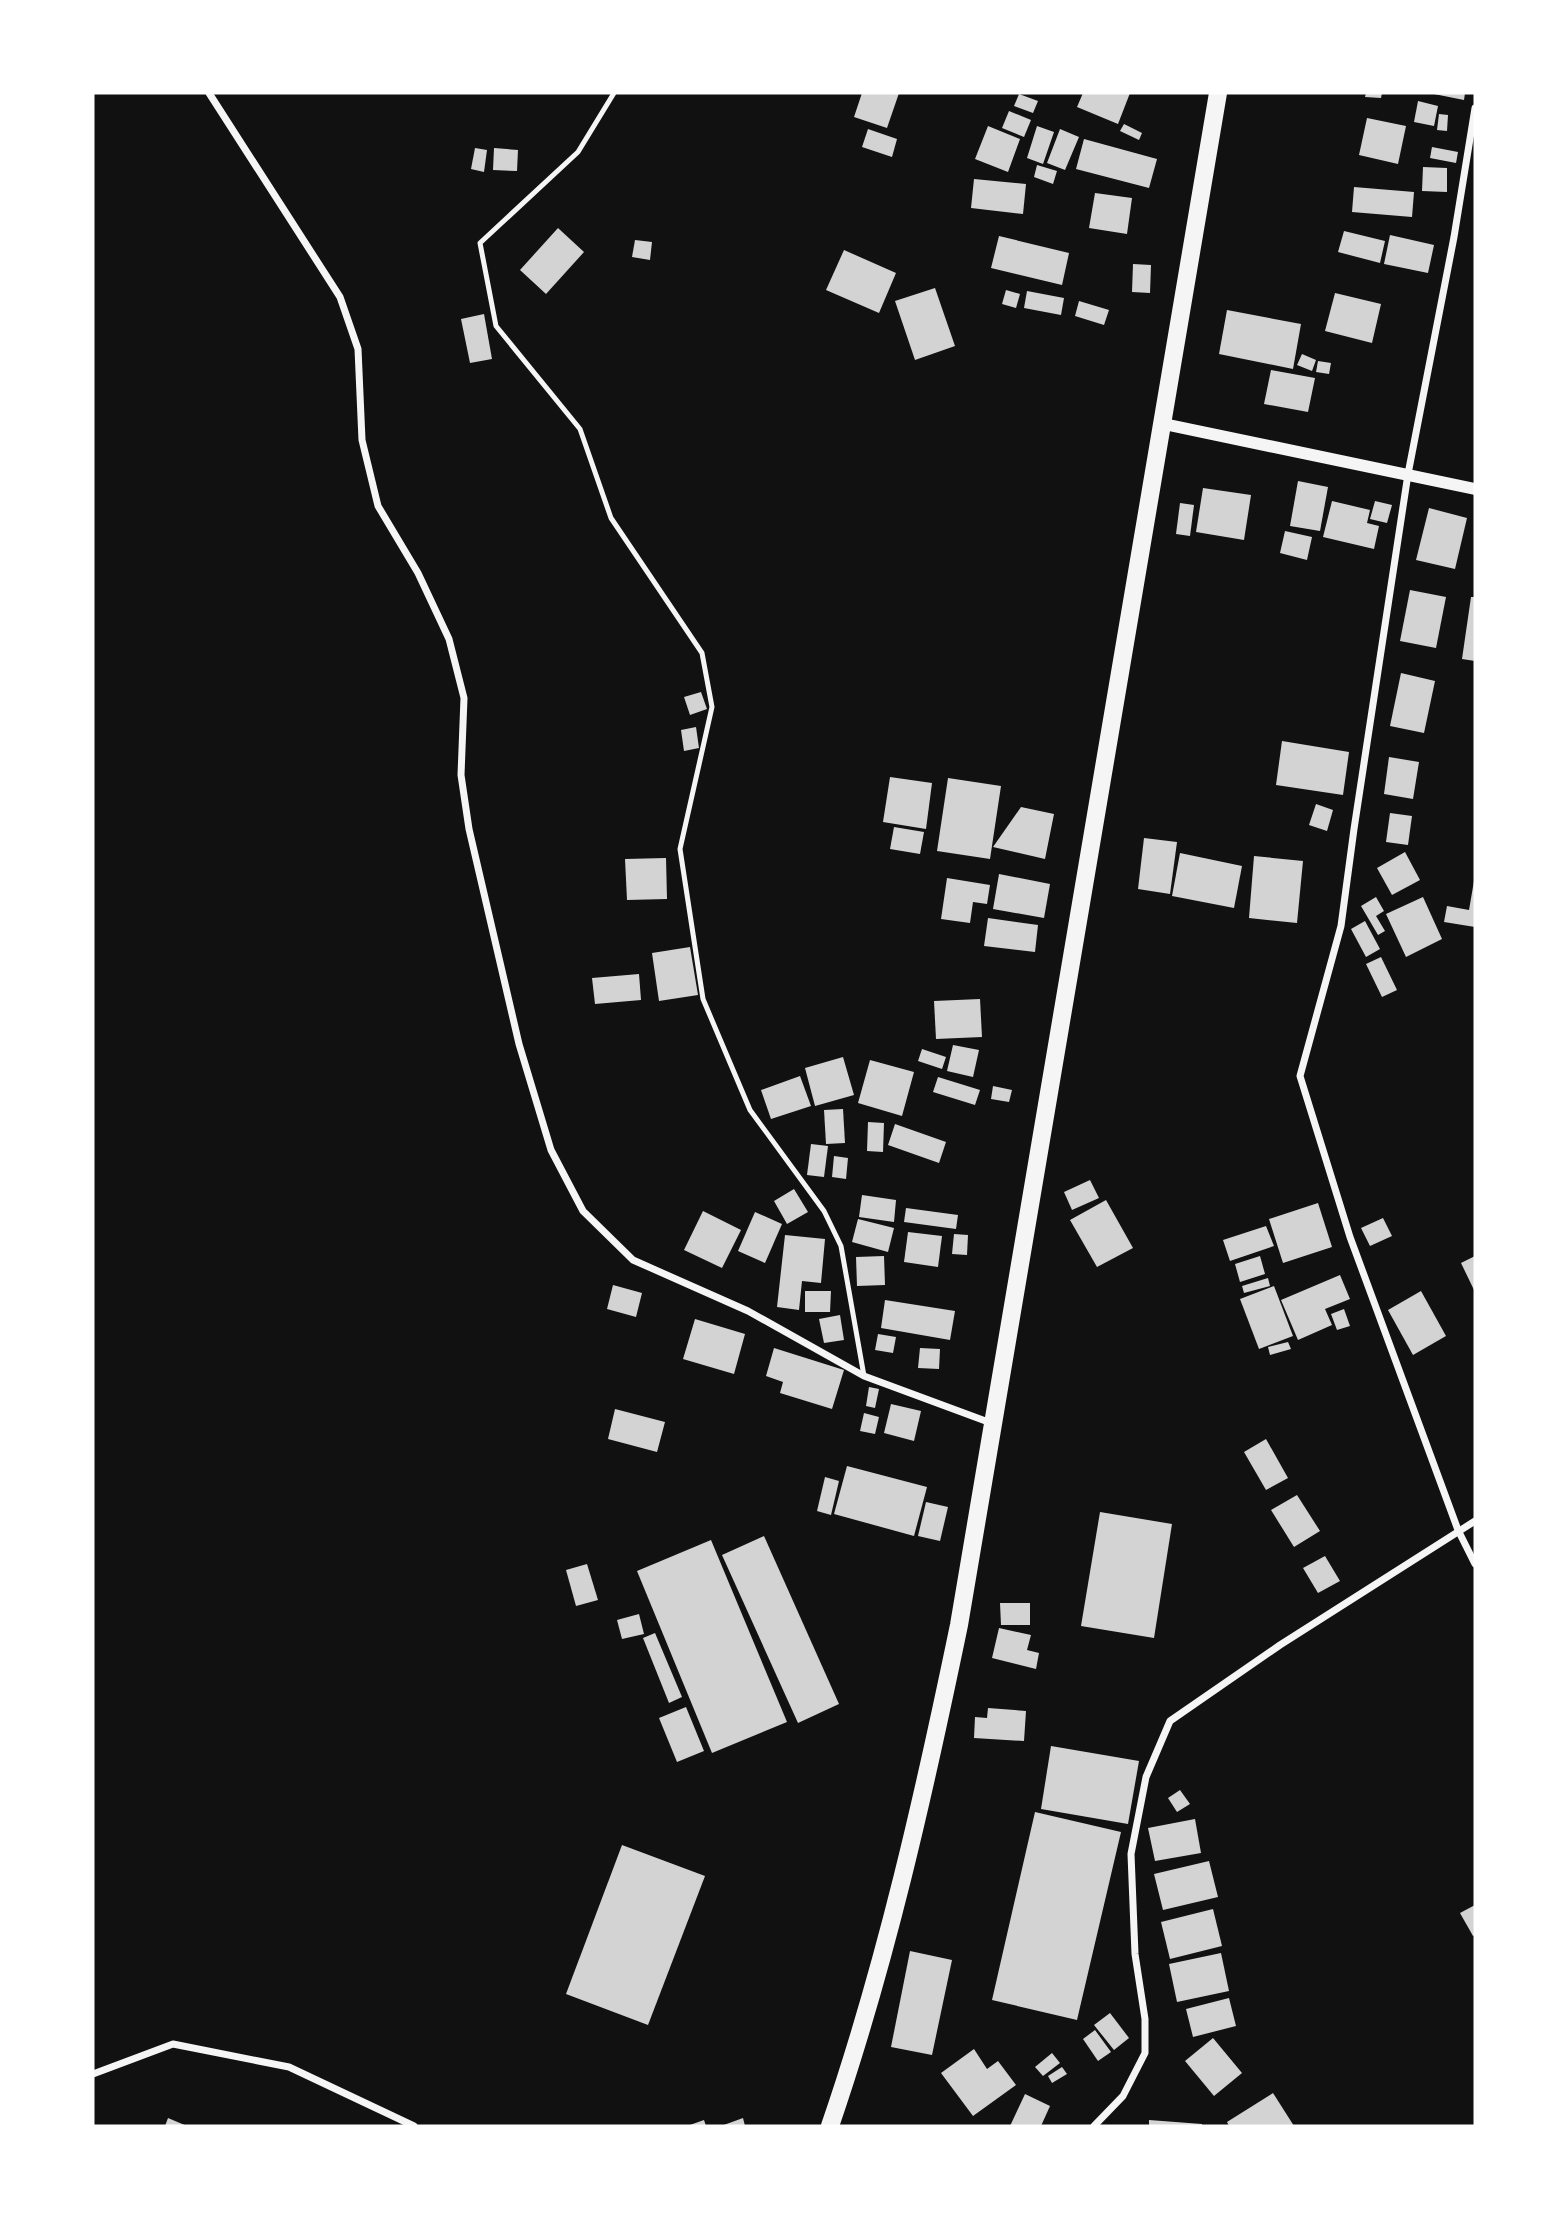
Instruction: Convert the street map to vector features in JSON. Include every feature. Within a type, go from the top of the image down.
[{"type":"main road","points":[[830,2126],[881,1958],[933,1754],[959,1625],[1218,93]]},
{"type":"street","points":[[209,93],[340,297],[358,349],[362,440],[378,506],[418,573],[449,639],[464,698],[461,775],[468,829],[519,1044],[551,1150],[583,1211],[633,1260],[748,1311],[864,1376],[995,1424]]},
{"type":"street","points":[[1475,108],[1454,237],[1408,474],[1354,829],[1342,926],[1300,1076],[1350,1237],[1458,1530],[1475,1564]]},
{"type":"street","points":[[1164,424],[1475,489]]},
{"type":"street","points":[[1094,2126],[1123,2096],[1145,2053],[1145,2019],[1135,1954],[1130,1854],[1146,1777],[1170,1721],[1280,1645],[1475,1521]]},
{"type":"street","points":[[93,2074],[173,2044],[289,2067],[414,2126]]},
{"type":"lane","points":[[614,93],[578,152],[480,243],[482,255],[496,326],[580,429],[611,518],[702,653],[712,707],[680,849],[703,999],[750,1110],[824,1211],[841,1246],[864,1376]]},
{"type":"building","points":[[862,93],[899,93],[887,128],[854,117]]},
{"type":"building","points":[[1083,93],[1130,93],[1118,124],[1077,107]]},
{"type":"building","points":[[1366,93],[1382,93],[1381,98],[1365,97]]},
{"type":"building","points":[[1429,93],[1465,93],[1464,100]]},
{"type":"building","points":[[1019,94],[1038,101],[1033,113],[1014,106]]},
{"type":"building","points":[[1418,101],[1438,106],[1434,126],[1414,122]]},
{"type":"building","points":[[1009,111],[1031,120],[1024,137],[1002,128]]},
{"type":"building","points":[[1439,114],[1448,115],[1447,131],[1437,130]]},
{"type":"building","points":[[1367,118],[1406,126],[1398,164],[1359,155]]},
{"type":"building","points":[[1124,124],[1142,133],[1139,140],[1120,131]]},
{"type":"building","points":[[988,126],[1020,139],[1008,172],[975,159]]},
{"type":"building","points":[[1037,126],[1054,132],[1043,164],[1027,158]]},
{"type":"building","points":[[868,129],[897,139],[892,157],[862,147]]},
{"type":"building","points":[[1060,129],[1079,137],[1065,170],[1047,163]]},
{"type":"building","points":[[1084,139],[1157,159],[1149,188],[1076,169]]},
{"type":"building","points":[[1432,147],[1458,152],[1456,163],[1430,158]]},
{"type":"building","points":[[475,148],[487,150],[484,172],[471,169]]},
{"type":"building","points":[[494,148],[518,150],[517,171],[493,170]]},
{"type":"building","points":[[1037,165],[1057,171],[1053,184],[1034,177]]},
{"type":"building","points":[[1423,167],[1447,168],[1447,192],[1422,191]]},
{"type":"building","points":[[974,179],[1026,184],[1023,214],[971,208]]},
{"type":"building","points":[[1354,187],[1414,192],[1412,217],[1352,212]]},
{"type":"building","points":[[1095,193],[1132,198],[1127,234],[1089,228]]},
{"type":"building","points":[[558,228],[584,252],[546,294],[520,270]]},
{"type":"building","points":[[1344,231],[1385,241],[1380,263],[1338,252]]},
{"type":"building","points":[[1390,235],[1434,245],[1428,273],[1384,264]]},
{"type":"building","points":[[999,236],[1069,253],[1062,285],[991,268]]},
{"type":"building","points":[[635,240],[652,242],[650,260],[632,257]]},
{"type":"building","points":[[844,250],[896,273],[879,313],[826,290]]},
{"type":"building","points":[[1133,264],[1151,265],[1150,293],[1132,292]]},
{"type":"building","points":[[935,288],[955,346],[915,360],[895,301]]},
{"type":"building","points":[[1006,290],[1020,294],[1016,308],[1002,304]]},
{"type":"building","points":[[1027,291],[1064,298],[1061,315],[1024,308]]},
{"type":"building","points":[[1335,293],[1381,304],[1372,343],[1325,331]]},
{"type":"building","points":[[1079,301],[1109,310],[1104,325],[1075,316]]},
{"type":"building","points":[[1227,310],[1301,324],[1293,369],[1219,354]]},
{"type":"building","points":[[484,314],[492,359],[470,363],[461,319]]},
{"type":"building","points":[[1302,354],[1316,360],[1312,371],[1297,365]]},
{"type":"building","points":[[1318,361],[1331,363],[1329,374],[1316,372]]},
{"type":"building","points":[[1271,370],[1315,378],[1308,412],[1264,404]]},
{"type":"building","points":[[1298,481],[1328,487],[1320,531],[1290,526]]},
{"type":"building","points":[[1203,488],[1251,495],[1244,540],[1196,532]]},
{"type":"building","points":[[1332,501],[1370,510],[1367,523],[1379,526],[1374,549],[1323,537]]},
{"type":"building","points":[[1375,501],[1392,505],[1387,523],[1370,519]]},
{"type":"building","points":[[1180,503],[1194,505],[1190,536],[1176,534]]},
{"type":"building","points":[[1429,508],[1467,518],[1455,569],[1416,560]]},
{"type":"building","points":[[1285,531],[1312,537],[1307,560],[1280,553]]},
{"type":"building","points":[[1410,590],[1446,597],[1436,648],[1400,641]]},
{"type":"building","points":[[1471,597],[1475,597],[1475,661],[1462,659]]},
{"type":"building","points":[[1401,673],[1435,681],[1424,733],[1390,726]]},
{"type":"building","points":[[701,692],[707,709],[690,715],[684,697]]},
{"type":"building","points":[[696,727],[699,748],[684,751],[681,730]]},
{"type":"building","points":[[1282,741],[1349,752],[1343,795],[1276,785]]},
{"type":"building","points":[[1389,757],[1419,762],[1413,799],[1384,794]]},
{"type":"building","points":[[890,777],[932,783],[926,829],[883,822]]},
{"type":"building","points":[[948,778],[1001,786],[990,859],[937,851]]},
{"type":"building","points":[[1316,804],[1333,810],[1327,831],[1309,825]]},
{"type":"building","points":[[1021,807],[1054,814],[1045,859],[993,847]]},
{"type":"building","points":[[1390,813],[1412,816],[1408,845],[1386,842]]},
{"type":"building","points":[[894,827],[924,832],[920,854],[890,849]]},
{"type":"building","points":[[1144,838],[1177,842],[1170,894],[1138,889]]},
{"type":"building","points":[[1405,852],[1420,880],[1392,895],[1377,868]]},
{"type":"building","points":[[1180,853],[1242,866],[1234,908],[1172,896]]},
{"type":"building","points":[[1254,856],[1303,861],[1297,923],[1249,918]]},
{"type":"building","points":[[666,858],[667,899],[627,900],[625,859]]},
{"type":"building","points":[[999,874],[1050,884],[1044,918],[993,909]]},
{"type":"building","points":[[947,878],[990,885],[987,904],[973,902],[970,923],[941,919]]},
{"type":"building","points":[[1474,881],[1475,927],[1444,922],[1447,906],[1469,910]]},
{"type":"building","points":[[1376,897],[1384,911],[1376,916],[1385,931],[1378,935],[1361,906]]},
{"type":"building","points":[[1423,897],[1442,939],[1406,957],[1386,914]]},
{"type":"building","points":[[988,918],[1038,925],[1035,952],[984,946]]},
{"type":"building","points":[[1365,921],[1380,949],[1366,957],[1351,929]]},
{"type":"building","points":[[690,947],[698,995],[659,1001],[652,953]]},
{"type":"building","points":[[1381,957],[1397,990],[1382,997],[1366,964]]},
{"type":"building","points":[[639,974],[641,1000],[595,1004],[592,978]]},
{"type":"building","points":[[980,999],[982,1037],[936,1039],[934,1001]]},
{"type":"building","points":[[953,1045],[979,1050],[973,1077],[947,1071]]},
{"type":"building","points":[[922,1049],[946,1057],[942,1069],[918,1061]]},
{"type":"building","points":[[843,1057],[854,1095],[815,1106],[805,1068]]},
{"type":"building","points":[[870,1060],[914,1072],[902,1116],[858,1103]]},
{"type":"building","points":[[800,1076],[811,1106],[771,1119],[761,1090]]},
{"type":"building","points":[[938,1077],[980,1090],[975,1105],[933,1092]]},
{"type":"building","points":[[993,1086],[1012,1090],[1009,1102],[991,1099]]},
{"type":"building","points":[[843,1109],[845,1143],[826,1144],[824,1110]]},
{"type":"building","points":[[868,1122],[884,1123],[883,1152],[867,1151]]},
{"type":"building","points":[[895,1124],[946,1142],[939,1163],[888,1145]]},
{"type":"building","points":[[811,1144],[828,1146],[824,1177],[807,1175]]},
{"type":"building","points":[[834,1156],[848,1158],[846,1179],[832,1177]]},
{"type":"building","points":[[1090,1180],[1099,1198],[1072,1210],[1064,1192]]},
{"type":"building","points":[[794,1189],[808,1212],[787,1224],[774,1201]]},
{"type":"building","points":[[862,1195],[896,1200],[894,1222],[859,1217]]},
{"type":"building","points":[[1106,1200],[1133,1248],[1097,1267],[1070,1220]]},
{"type":"building","points":[[1318,1203],[1332,1247],[1283,1263],[1269,1219]]},
{"type":"building","points":[[906,1208],[958,1215],[956,1229],[904,1222]]},
{"type":"building","points":[[703,1211],[741,1230],[722,1268],[684,1250]]},
{"type":"building","points":[[755,1212],[782,1224],[765,1263],[738,1251]]},
{"type":"building","points":[[1383,1218],[1392,1236],[1370,1246],[1361,1228]]},
{"type":"building","points":[[858,1219],[894,1228],[888,1252],[852,1242]]},
{"type":"building","points":[[1266,1226],[1274,1246],[1230,1261],[1223,1240]]},
{"type":"building","points":[[908,1232],[942,1236],[938,1267],[904,1262]]},
{"type":"building","points":[[954,1234],[968,1235],[967,1255],[952,1254]]},
{"type":"building","points":[[785,1235],[825,1239],[821,1283],[802,1281],[799,1310],[777,1307]]},
{"type":"building","points":[[884,1256],[885,1285],[857,1286],[856,1257]]},
{"type":"building","points":[[1260,1256],[1265,1274],[1240,1282],[1235,1264]]},
{"type":"building","points":[[1475,1256],[1475,1292],[1461,1263]]},
{"type":"building","points":[[1340,1275],[1350,1299],[1325,1309],[1332,1325],[1298,1340],[1281,1300]]},
{"type":"building","points":[[1268,1278],[1270,1286],[1244,1293],[1242,1286]]},
{"type":"building","points":[[613,1285],[642,1293],[636,1317],[607,1309]]},
{"type":"building","points":[[1274,1286],[1293,1336],[1259,1349],[1240,1299]]},
{"type":"building","points":[[805,1291],[831,1291],[830,1312],[805,1312]]},
{"type":"building","points":[[1421,1291],[1446,1336],[1413,1355],[1388,1310]]},
{"type":"building","points":[[885,1300],[955,1311],[950,1340],[881,1328]]},
{"type":"building","points":[[1344,1309],[1350,1326],[1337,1330],[1331,1314]]},
{"type":"building","points":[[840,1315],[844,1340],[824,1343],[819,1319]]},
{"type":"building","points":[[695,1319],[745,1334],[734,1374],[683,1359]]},
{"type":"building","points":[[878,1334],[896,1337],[893,1353],[875,1350]]},
{"type":"building","points":[[1288,1342],[1291,1349],[1270,1355],[1268,1347]]},
{"type":"building","points":[[774,1348],[844,1370],[832,1409],[780,1393],[783,1382],[766,1376]]},
{"type":"building","points":[[920,1348],[940,1349],[939,1369],[918,1368]]},
{"type":"building","points":[[869,1387],[879,1389],[875,1408],[866,1406]]},
{"type":"building","points":[[891,1404],[921,1411],[914,1441],[884,1433]]},
{"type":"building","points":[[615,1409],[665,1422],[657,1452],[608,1439]]},
{"type":"building","points":[[864,1413],[879,1417],[875,1434],[860,1431]]},
{"type":"building","points":[[1266,1439],[1288,1478],[1266,1490],[1244,1452]]},
{"type":"building","points":[[847,1466],[927,1487],[914,1536],[834,1514]]},
{"type":"building","points":[[825,1477],[839,1481],[831,1515],[817,1511]]},
{"type":"building","points":[[1297,1495],[1320,1531],[1294,1547],[1271,1510]]},
{"type":"building","points":[[926,1502],[948,1507],[940,1541],[918,1536]]},
{"type":"building","points":[[1100,1512],[1172,1524],[1154,1638],[1081,1626]]},
{"type":"building","points":[[764,1536],[839,1704],[798,1723],[722,1555]]},
{"type":"building","points":[[711,1540],[787,1722],[712,1753],[637,1571]]},
{"type":"building","points":[[1325,1556],[1340,1581],[1318,1593],[1303,1568]]},
{"type":"building","points":[[587,1564],[598,1600],[576,1606],[566,1570]]},
{"type":"building","points":[[1000,1603],[1030,1603],[1030,1625],[1001,1625]]},
{"type":"building","points":[[639,1614],[644,1634],[622,1639],[617,1620]]},
{"type":"building","points":[[999,1628],[1031,1635],[1027,1650],[1039,1653],[1036,1669],[992,1658]]},
{"type":"building","points":[[655,1633],[682,1697],[669,1703],[643,1638]]},
{"type":"building","points":[[686,1707],[704,1751],[677,1762],[659,1718]]},
{"type":"building","points":[[988,1708],[1026,1711],[1024,1741],[974,1738],[975,1717],[987,1718]]},
{"type":"building","points":[[1051,1746],[1139,1761],[1128,1824],[1041,1809]]},
{"type":"building","points":[[1180,1790],[1190,1804],[1177,1812],[1168,1798]]},
{"type":"building","points":[[1035,1812],[1121,1832],[1077,2020],[992,2000]]},
{"type":"building","points":[[1195,1819],[1201,1853],[1155,1861],[1148,1828]]},
{"type":"building","points":[[622,1845],[705,1876],[648,2025],[566,1994]]},
{"type":"building","points":[[1209,1861],[1218,1897],[1163,1910],[1154,1874]]},
{"type":"building","points":[[1475,1905],[1475,1935],[1473,1936],[1460,1913]]},
{"type":"building","points":[[1213,1909],[1222,1946],[1170,1959],[1161,1922]]},
{"type":"building","points":[[910,1951],[952,1960],[932,2055],[891,2047]]},
{"type":"building","points":[[1221,1953],[1229,1991],[1177,2002],[1169,1964]]},
{"type":"building","points":[[1229,1998],[1236,2026],[1193,2037],[1186,2009]]},
{"type":"building","points":[[1110,2013],[1129,2038],[1114,2050],[1094,2025]]},
{"type":"building","points":[[1095,2030],[1111,2052],[1098,2061],[1083,2039]]},
{"type":"building","points":[[1213,2038],[1242,2073],[1214,2096],[1185,2061]]},
{"type":"building","points":[[974,2049],[987,2069],[998,2061],[1016,2085],[973,2116],[941,2073]]},
{"type":"building","points":[[1052,2053],[1060,2063],[1043,2076],[1035,2067]]},
{"type":"building","points":[[1062,2067],[1067,2074],[1052,2083],[1048,2076]]},
{"type":"building","points":[[1273,2093],[1294,2126],[1229,2126],[1227,2122]]},
{"type":"building","points":[[1025,2094],[1050,2106],[1041,2126],[1010,2126]]},
{"type":"building","points":[[168,2118],[187,2126],[165,2126]]},
{"type":"building","points":[[743,2118],[745,2126],[721,2126]]},
{"type":"building","points":[[704,2120],[706,2126],[687,2126]]},
{"type":"building","points":[[1149,2120],[1202,2124],[1202,2126],[1149,2126]]}]
